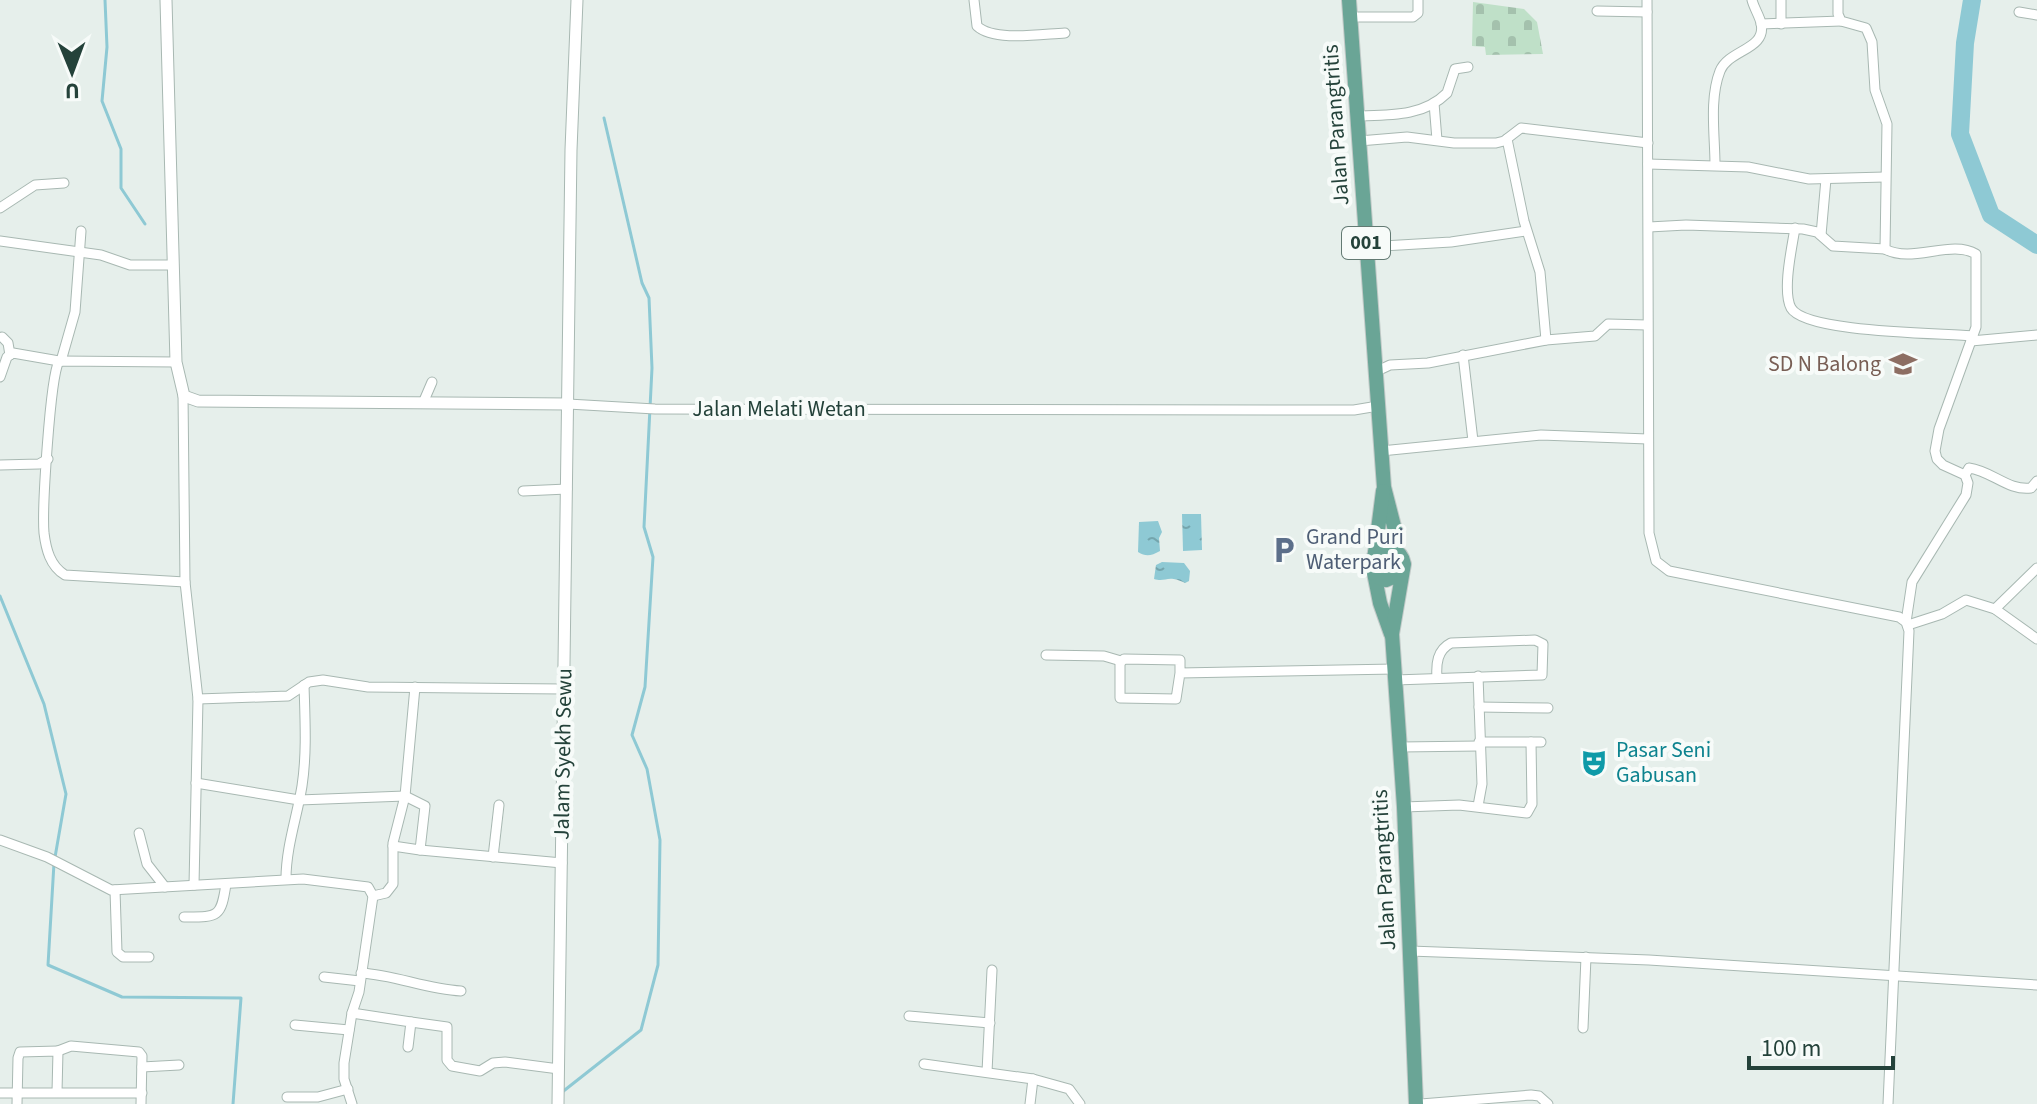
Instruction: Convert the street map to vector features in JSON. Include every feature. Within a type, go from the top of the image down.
[{"type":"main road","name":"Jalan Parangtritis","points":[[1349,0],[1384,487],[1396,534],[1396,551]]},
{"type":"main road","name":"Jalan Parangtritis","points":[[1375,553],[1384,487]]},
{"type":"main road","points":[[1375,553],[1387,548],[1396,551]]},
{"type":"main road","name":"001","points":[[1396,551],[1403,559],[1400,574]]},
{"type":"main road","name":"001","points":[[1374,573],[1371,562],[1375,553]]},
{"type":"main road","name":"Jalan Parangtritis","points":[[1374,573],[1380,603],[1392,634]]},
{"type":"main road","points":[[1374,573],[1386,580],[1400,574]]},
{"type":"main road","name":"Jalan Parangtritis","points":[[1400,574],[1392,634],[1419,1104]]},
{"type":"street","points":[[166,0],[176,362],[183,394],[185,582],[198,699],[194,885]]},
{"type":"street","name":"Jalam Syekh Sewu","points":[[558,1104],[571,150],[577,0]]},
{"type":"street","points":[[974,0],[977,26],[987,32],[1015,35],[1065,33]]},
{"type":"street","points":[[1351,17],[1413,17],[1418,13],[1418,0]]},
{"type":"street","points":[[1647,0],[1648,439],[1652,552],[1660,565],[1684,575],[1861,608],[1899,617],[1907,624]]},
{"type":"street","points":[[1715,165],[1718,77],[1732,55],[1760,40],[1761,24],[1752,0]]},
{"type":"street","points":[[1781,0],[1781,24]]},
{"type":"street","points":[[1838,0],[1841,21]]},
{"type":"street","points":[[1597,11],[1647,12]]},
{"type":"street","points":[[2019,12],[2037,15]]},
{"type":"street","points":[[1761,24],[1841,21],[1866,28],[1871,35],[1875,90],[1887,124],[1885,249]]},
{"type":"street","points":[[1357,116],[1405,114],[1434,103],[1447,93],[1455,69],[1468,67]]},
{"type":"street","points":[[1434,103],[1437,140]]},
{"type":"street","points":[[1359,141],[1407,137],[1466,144],[1496,143],[1521,128],[1648,143]]},
{"type":"street","points":[[1507,139],[1526,231],[1540,272],[1546,340]]},
{"type":"street","points":[[1648,164],[1748,167],[1809,179],[1885,177]]},
{"type":"street","points":[[1821,235],[1826,179]]},
{"type":"street","points":[[0,208],[35,185],[64,183]]},
{"type":"street","points":[[1649,227],[1795,228],[1811,230],[1833,246],[1908,253],[1975,251],[1977,314],[1972,338],[1939,429],[1935,451],[1943,465],[1965,475],[1968,483],[1966,495],[1912,582],[1907,624],[1909,667],[1888,1104]]},
{"type":"street","points":[[1795,228],[1788,291],[1790,307],[1809,321],[1845,328],[1972,338],[2037,335]]},
{"type":"street","points":[[81,231],[75,312],[52,392],[44,532],[54,567],[65,575],[78,577],[185,582]]},
{"type":"street","points":[[1366,247],[1451,242],[1526,231]]},
{"type":"street","points":[[0,241],[115,259],[130,265],[173,265]]},
{"type":"street","points":[[1375,372],[1390,365],[1428,363],[1546,340],[1595,336],[1608,324],[1647,325]]},
{"type":"street","points":[[0,377],[10,355],[7,340],[2,337]]},
{"type":"street","points":[[10,355],[18,353],[60,361],[176,362]]},
{"type":"street","points":[[1463,355],[1473,441]]},
{"type":"street","points":[[423,403],[432,382]]},
{"type":"street","name":"Jalan Melati Wetan","points":[[183,394],[188,399],[198,401],[568,404],[637,409],[1354,410],[1378,406]]},
{"type":"street","points":[[1381,451],[1541,435],[1648,439]]},
{"type":"street","points":[[0,465],[39,464],[48,459]]},
{"type":"street","points":[[1965,475],[1969,468],[1978,469],[2023,489],[2031,488],[2037,481]]},
{"type":"street","points":[[523,491],[567,489]]},
{"type":"street","points":[[1995,609],[2037,568]]},
{"type":"street","points":[[1907,624],[1942,614],[1966,600],[1995,609],[2037,639]]},
{"type":"street","points":[[1180,673],[1395,674],[1437,678],[1542,675],[1542,642],[1451,643],[1445,646],[1438,658],[1437,678]]},
{"type":"street","points":[[1046,655],[1104,656],[1121,661],[1180,660],[1176,699],[1122,700],[1121,661]]},
{"type":"street","points":[[1478,676],[1482,784],[1478,806]]},
{"type":"street","points":[[198,699],[288,696],[312,681],[323,680],[360,687],[564,689]]},
{"type":"street","points":[[286,879],[305,753],[304,685]]},
{"type":"street","points":[[373,896],[392,888],[393,846],[405,796],[415,687]]},
{"type":"street","points":[[1479,707],[1548,708]]},
{"type":"street","points":[[1400,747],[1536,742],[1532,804],[1523,815],[1478,806],[1404,807]]},
{"type":"street","points":[[196,783],[299,800],[405,796],[425,806],[420,850]]},
{"type":"street","points":[[493,857],[499,805]]},
{"type":"street","points":[[139,833],[147,864],[165,887]]},
{"type":"street","points":[[0,840],[47,857],[103,887],[115,890],[286,879],[364,885],[373,896],[344,1063],[344,1079],[352,1104]]},
{"type":"street","points":[[393,846],[562,863]]},
{"type":"street","points":[[184,917],[210,917],[218,913],[223,904],[226,884]]},
{"type":"street","points":[[115,890],[117,952],[123,957],[149,957]]},
{"type":"street","points":[[1410,951],[1645,960],[2037,985]]},
{"type":"street","points":[[1583,1028],[1586,957]]},
{"type":"street","points":[[987,1072],[992,970]]},
{"type":"street","points":[[324,977],[392,977],[423,987],[461,991]]},
{"type":"street","points":[[352,1013],[447,1027],[447,1060],[452,1066],[480,1071],[493,1063],[505,1062],[559,1069]]},
{"type":"street","points":[[909,1016],[990,1023]]},
{"type":"street","points":[[408,1047],[411,1022]]},
{"type":"street","points":[[295,1025],[349,1030]]},
{"type":"street","points":[[0,1093],[19,1093],[57,1092],[141,1099],[141,1054],[136,1051],[71,1046],[58,1051],[19,1053],[19,1093],[17,1104]]},
{"type":"street","points":[[57,1092],[58,1051]]},
{"type":"street","points":[[924,1064],[1033,1079],[1069,1089],[1080,1104]]},
{"type":"street","points":[[142,1067],[179,1065]]},
{"type":"street","points":[[1030,1104],[1033,1079]]},
{"type":"street","points":[[287,1097],[318,1097],[348,1089]]},
{"type":"street","points":[[1419,1104],[1531,1095],[1539,1096],[1548,1104]]},
{"type":"green space","points":[[1473,2],[1524,9],[1537,22],[1543,54],[1486,55],[1485,47],[1472,46]]},
{"type":"water","points":[[1182,514],[1201,514],[1202,550],[1183,551]]},
{"type":"water","points":[[1158,521],[1162,532],[1160,551],[1149,555],[1138,552],[1139,522]]},
{"type":"water","points":[[1162,562],[1184,563],[1190,571],[1189,581],[1154,579],[1156,565]]},
{"type":"waterway","points":[[105,0],[107,47],[102,101],[121,149],[121,188],[145,224]]},
{"type":"waterway","points":[[1972,0],[1965,43],[1960,134],[1991,215],[2037,245]]},
{"type":"waterway","points":[[561,1093],[641,1030],[658,965],[660,840],[647,769],[632,735],[645,687],[653,557],[644,527],[652,368],[649,298],[642,283],[604,118]]},
{"type":"waterway","points":[[0,596],[44,704],[66,794],[54,863],[48,965],[122,997],[241,998],[233,1104]]},
{"type":"place","name":"SD N Balong","points":[[1903,364]]},
{"type":"place","name":"Grand Puri Waterpark","points":[[1284,550]]},
{"type":"place","name":"Pasar Seni Gabusan","points":[[1594,763]]}]
